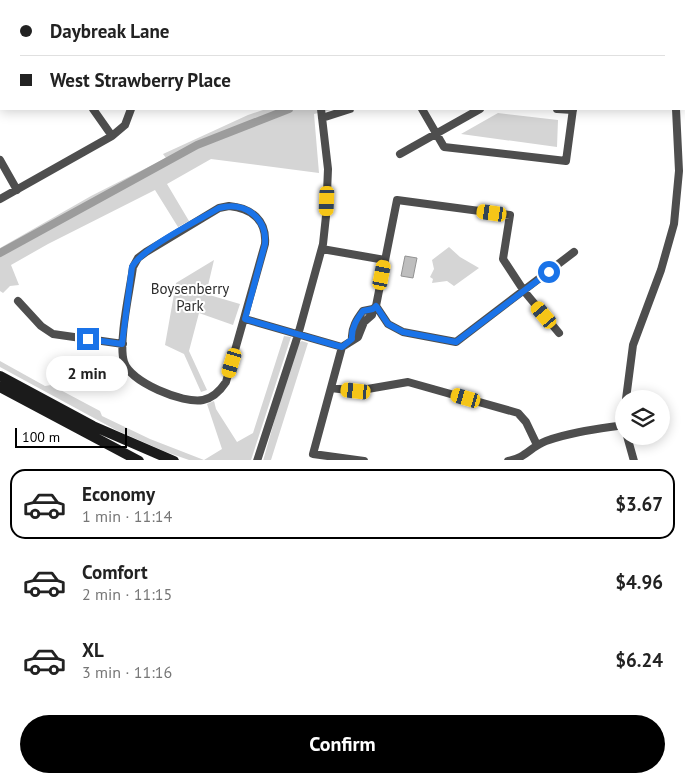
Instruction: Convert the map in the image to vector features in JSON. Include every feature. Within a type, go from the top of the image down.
[{"type":"street","points":[[95,110],[112,136]]},
{"type":"street","points":[[0,200],[112,136],[125,125],[131,110]]},
{"type":"street","points":[[257,460],[298,335],[322,249],[328,170],[322,110]]},
{"type":"street","points":[[322,118],[347,110]]},
{"type":"street","points":[[423,110],[444,147],[566,161],[573,110]]},
{"type":"street","points":[[400,154],[478,110]]},
{"type":"street","points":[[627,390],[633,345],[661,270],[674,224],[679,170],[676,110]]},
{"type":"street","points":[[0,160],[17,190]]},
{"type":"street","points":[[364,460],[313,454],[342,347],[358,337],[364,322],[372,315],[375,308],[398,200],[510,215],[504,259],[524,291],[559,333]]},
{"type":"street","points":[[229,206],[240,207],[252,212],[260,222],[265,234],[265,244],[245,319],[226,382],[216,394],[205,400],[184,399],[142,381],[126,366],[122,344],[132,267],[142,255],[219,208],[229,206]]},
{"type":"street","points":[[322,249],[385,260]]},
{"type":"street","points":[[375,308],[388,324],[403,332],[456,342],[574,252]]},
{"type":"street","points":[[18,301],[41,326],[53,334],[122,344]]},
{"type":"street","points":[[245,319],[342,347]]},
{"type":"street","points":[[0,376],[93,426],[174,460]]},
{"type":"street","points":[[331,388],[356,391],[408,382],[432,388],[518,413],[526,422],[537,445]]},
{"type":"street","points":[[0,387],[139,460]]},
{"type":"street","points":[[508,460],[519,459],[537,445],[568,434],[615,426]]},
{"type":"street","points":[[630,445],[634,460]]},
{"type":"green space","points":[[263,110],[331,110],[314,114],[319,173],[211,159],[167,184],[189,221],[178,227],[155,190],[48,244],[11,265],[19,285],[10,286],[3,293],[0,291],[0,248],[91,196],[166,158],[163,154]]},
{"type":"green space","points":[[498,113],[558,120],[557,147],[461,134]]},
{"type":"green space","points":[[449,247],[460,257],[479,268],[454,286],[447,281],[432,283],[433,279],[430,277],[434,269],[432,260]]},
{"type":"green space","name":"Boysenberry Park","points":[[214,260],[206,294],[240,304],[233,325],[199,313],[189,351],[207,390],[201,392],[184,354],[165,345],[176,283]]},
{"type":"green space","points":[[284,336],[291,337],[251,460],[204,460],[222,449],[207,404],[214,401],[216,409],[237,442],[253,433]]},
{"type":"green space","points":[[302,341],[308,343],[271,460],[263,460],[296,344]]},
{"type":"green space","points":[[0,361],[45,386],[51,385],[100,411],[102,416],[150,439],[204,460],[189,460],[116,430],[0,367]]},
{"type":"building","points":[[405,256],[417,258],[413,278],[401,276]]},
{"type":"waterway","points":[[0,253],[197,145],[286,110]]},
{"type":"route","points":[[88,339],[122,344],[132,267],[135,262],[146,252],[219,208],[229,206],[240,207],[256,215],[265,234],[265,244],[245,319],[342,347],[352,339],[352,333],[363,311],[369,308],[373,309],[376,306],[388,324],[403,332],[456,342],[549,272]]}]
